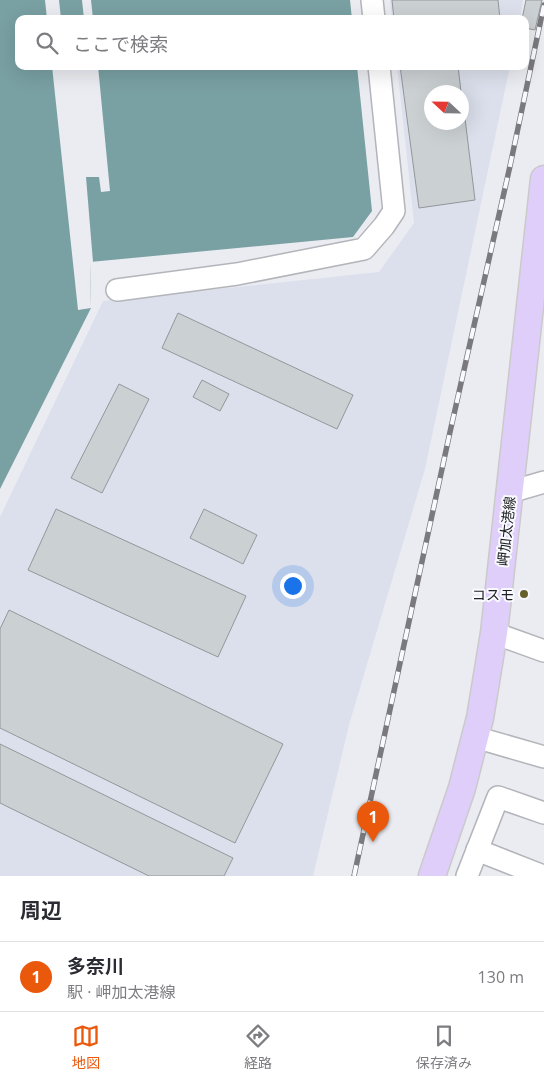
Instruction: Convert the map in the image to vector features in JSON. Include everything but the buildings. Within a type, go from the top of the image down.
[{"type":"main road","name":"岬加太港線","points":[[432,876],[462,788],[480,718],[494,633],[510,492],[536,322],[544,179]]},
{"type":"street","points":[[372,0],[374,15]]},
{"type":"street","points":[[117,290],[237,274],[364,249],[394,211],[379,70]]},
{"type":"street","points":[[510,492],[544,482]]},
{"type":"street","points":[[494,633],[544,651]]},
{"type":"street","points":[[475,737],[544,757]]},
{"type":"street","points":[[468,876],[498,797],[544,813]]},
{"type":"street","points":[[477,850],[544,876]]},
{"type":"shaded area","points":[[390,0],[523,0],[521,15],[392,15]]},
{"type":"shaded area","points":[[397,70],[509,70],[425,469],[349,725],[313,876],[0,876],[0,517],[103,301],[379,272],[414,223]]},
{"type":"water","points":[[0,0],[350,0],[352,15],[15,15],[15,70],[357,70],[372,211],[353,237],[90,262],[91,308],[0,489]]},
{"type":"pier","points":[[45,0],[59,0],[61,15],[47,15]]},
{"type":"pier","points":[[82,0],[91,0],[93,15],[84,15]]},
{"type":"pier","points":[[52,70],[98,70],[110,191],[101,192],[99,177],[86,177],[93,262],[90,262],[91,308],[78,310]]},
{"type":"railway","points":[[354,876],[544,5]]},
{"type":"place","name":"コスモ","points":[[524,594]]},
{"type":"place","name":"多奈川","points":[[373,842]]}]
